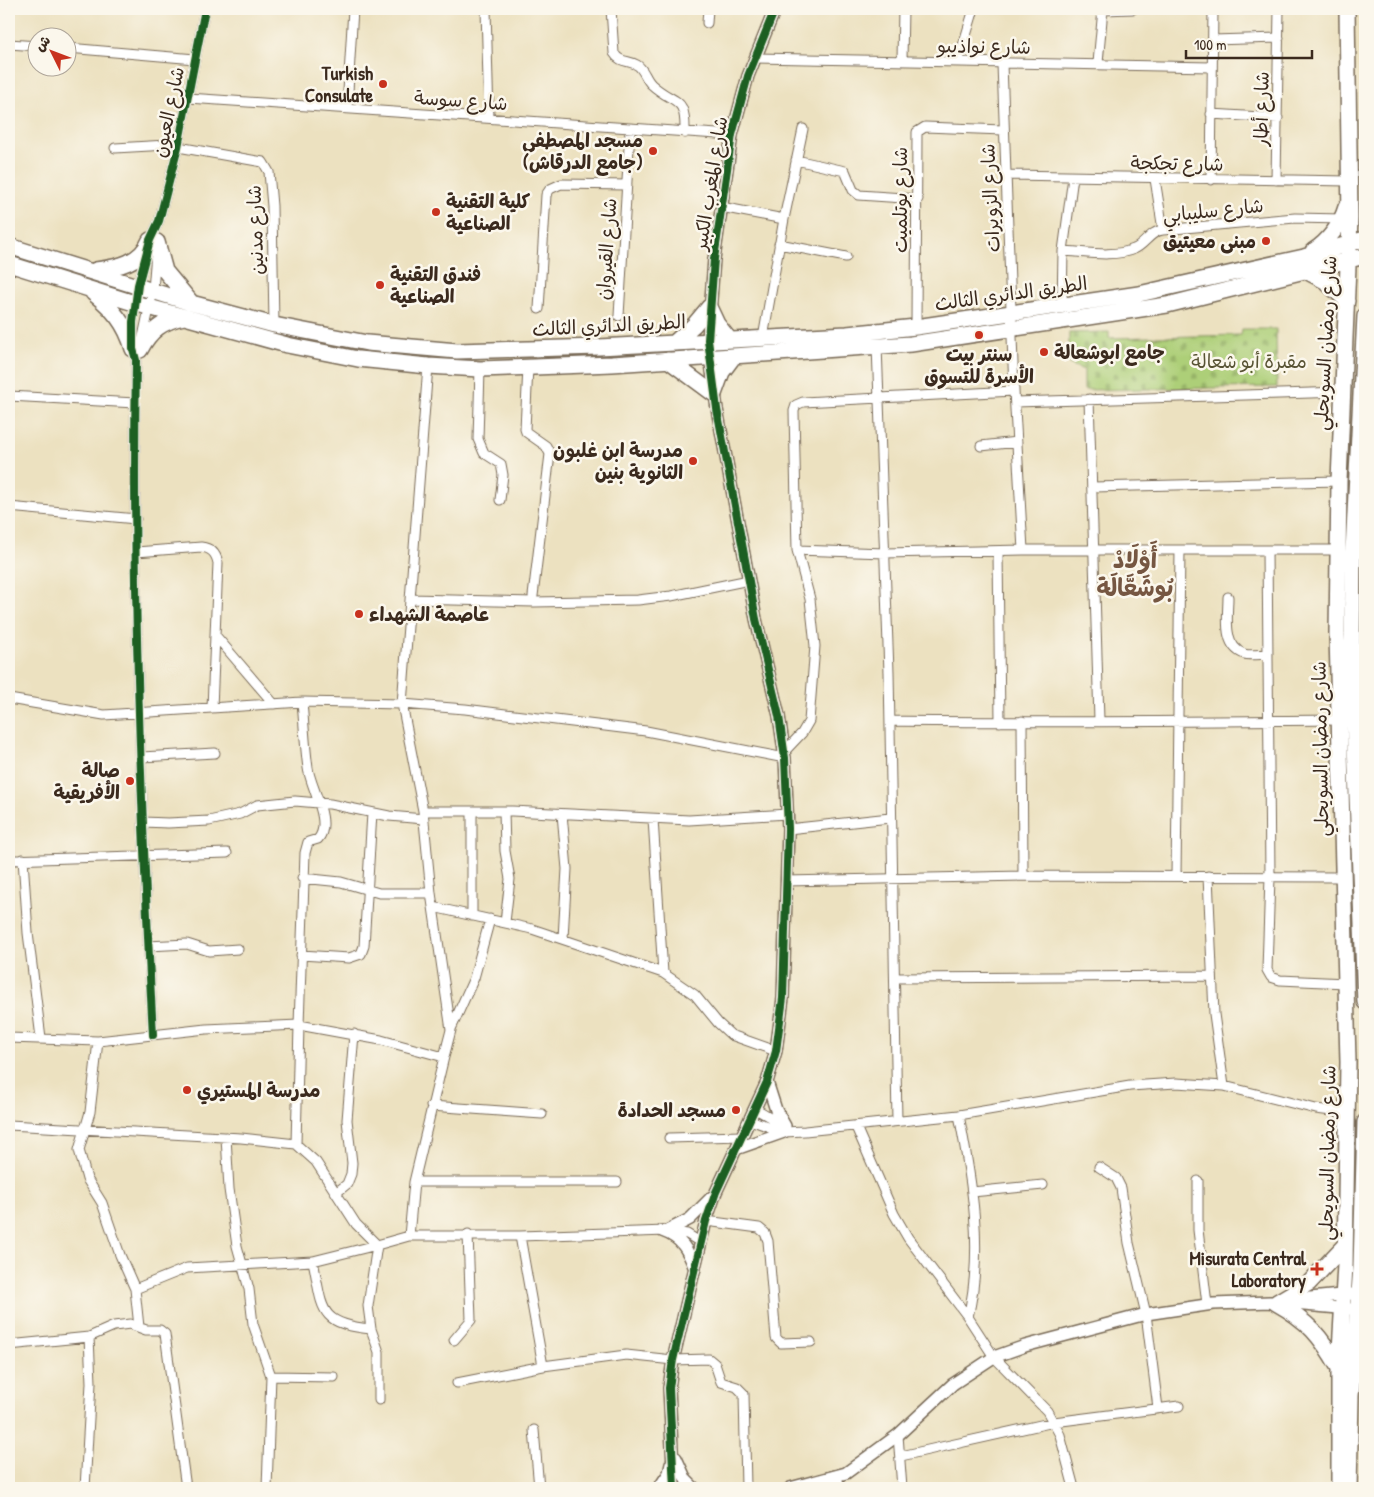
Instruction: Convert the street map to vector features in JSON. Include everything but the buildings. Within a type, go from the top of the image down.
[{"type":"main road","name":"شارع رمضان السويحلي","points":[[1348,9],[1349,244],[1339,481],[1338,720],[1348,1062],[1345,1246],[1342,1302],[1349,1488]]},
{"type":"main road","points":[[1347,301],[1305,264],[1342,219],[1349,198]]},
{"type":"main road","name":"الطريق الدائري الثالث","points":[[9,246],[191,303],[274,326],[367,343],[457,351],[528,350],[847,334],[916,327],[1012,322],[1167,305],[1305,264],[1349,244],[1365,239]]},
{"type":"main road","points":[[91,271],[124,265],[142,254],[153,241],[165,271],[191,303]]},
{"type":"main road","name":"الطريق الدائري الثالث","points":[[9,264],[134,303],[322,352],[428,366],[480,369],[709,358],[911,344],[1012,322],[1062,307],[1305,264],[1348,260],[1365,256]]},
{"type":"main road","points":[[85,289],[102,300],[120,319],[129,333],[137,353]]},
{"type":"main road","points":[[675,342],[694,325],[709,307],[717,324],[729,339]]},
{"type":"main road","name":"شارع رمضان السويحلي","points":[[1365,316],[1361,457],[1353,553],[1352,664],[1363,847],[1365,1002]]},
{"type":"main road","points":[[137,353],[146,339],[161,325],[173,319],[184,317]]},
{"type":"main road","points":[[668,360],[714,394],[722,372],[734,356]]},
{"type":"main road","name":"شارع رمضان السويحلي","points":[[1339,1488],[1346,1370],[1361,1310],[1364,1253],[1365,1122]]},
{"type":"main road","points":[[1274,1302],[1309,1283],[1345,1246]]},
{"type":"main road","points":[[1274,1302],[1301,1318],[1312,1328],[1346,1370],[1365,1342]]},
{"type":"street","name":"شارع العيون","points":[[153,241],[178,147],[205,9]]},
{"type":"street","points":[[347,108],[353,9]]},
{"type":"street","points":[[486,9],[489,118]]},
{"type":"street","points":[[611,9],[614,53],[617,58],[640,67],[651,84],[681,105],[685,112],[685,133]]},
{"type":"street","points":[[707,23],[708,9]]},
{"type":"street","name":"شارع المغرب الكبير","points":[[716,1192],[767,1082],[776,1051],[783,998],[788,829],[784,755],[779,716],[756,620],[714,394],[708,340],[709,307],[732,135],[748,76],[775,9]]},
{"type":"street","points":[[902,60],[903,9]]},
{"type":"street","points":[[958,62],[974,9]]},
{"type":"street","points":[[1098,63],[1103,9],[1133,9]]},
{"type":"street","points":[[1211,180],[1213,9]]},
{"type":"street","name":"شارع أطار","points":[[1276,180],[1280,9]]},
{"type":"street","points":[[1213,40],[1279,38]]},
{"type":"street","points":[[9,44],[28,45]]},
{"type":"street","points":[[78,49],[195,59]]},
{"type":"street","name":"شارع نواذيبو","points":[[755,58],[902,60],[1002,64],[1098,63],[1211,67]]},
{"type":"street","name":"شارع الزويرات","points":[[1002,64],[1014,391],[1023,550]]},
{"type":"street","name":"شارع سوسة","points":[[188,98],[489,118],[630,130],[732,135]]},
{"type":"street","points":[[1211,114],[1278,118]]},
{"type":"street","name":"شارع بوتلميت","points":[[916,327],[918,198],[916,138],[919,130],[925,127],[1003,130]]},
{"type":"street","points":[[763,338],[779,244],[803,129]]},
{"type":"street","name":"شارع القيروان","points":[[618,316],[630,130]]},
{"type":"street","points":[[116,148],[152,145],[178,147]]},
{"type":"street","name":"شارع مدنين","points":[[178,147],[263,162],[267,166],[272,206],[274,326]]},
{"type":"street","points":[[796,160],[845,172],[853,190],[859,195],[918,198]]},
{"type":"street","name":"شارع تجكجة","points":[[1006,175],[1348,181]]},
{"type":"street","points":[[1062,307],[1063,251],[1073,177]]},
{"type":"street","points":[[1156,179],[1163,230]]},
{"type":"street","name":"شارع القيروان","points":[[539,309],[546,195],[550,189],[561,184],[627,185]]},
{"type":"street","points":[[721,207],[784,219]]},
{"type":"street","name":"شارع سليبابي","points":[[1063,251],[1113,253],[1130,251],[1138,247],[1156,231],[1163,230],[1295,218],[1342,219]]},
{"type":"street","points":[[153,241],[134,303],[137,353],[136,552],[141,757],[153,1034]]},
{"type":"street","points":[[137,353],[153,290],[153,241]]},
{"type":"street","points":[[779,244],[846,257]]},
{"type":"street","points":[[877,346],[881,399],[890,721],[891,879],[895,978],[897,1121]]},
{"type":"street","points":[[428,366],[402,704],[423,815],[431,893],[451,1030]]},
{"type":"street","points":[[528,367],[526,432],[546,446],[550,454],[533,596]]},
{"type":"street","points":[[480,369],[478,439],[484,453],[502,464],[503,474],[500,500]]},
{"type":"street","points":[[9,699],[91,714],[111,715],[302,702],[402,704],[465,709],[646,731],[784,755],[806,727],[810,715],[815,646],[813,616],[797,550],[794,411],[796,405],[803,402],[1014,391]]},
{"type":"street","points":[[1015,402],[1342,392]]},
{"type":"street","points":[[9,396],[136,403]]},
{"type":"street","points":[[1089,399],[1093,487],[1098,720]]},
{"type":"street","points":[[980,446],[1017,442]]},
{"type":"street","points":[[1093,487],[1339,481]]},
{"type":"street","points":[[9,507],[136,519]]},
{"type":"street","points":[[136,552],[201,547],[207,548],[215,554],[218,563],[212,708]]},
{"type":"street","points":[[797,550],[885,554],[1023,550],[1093,552],[1338,550]]},
{"type":"street","points":[[1176,876],[1180,720],[1180,550]]},
{"type":"street","points":[[1267,550],[1270,877],[1266,958],[1269,974],[1280,980],[1346,983]]},
{"type":"street","points":[[998,552],[1000,722]]},
{"type":"street","points":[[410,599],[534,602],[638,600],[671,596],[749,580]]},
{"type":"street","points":[[1228,597],[1227,636],[1232,644],[1244,654],[1268,654]]},
{"type":"street","points":[[215,635],[274,704]]},
{"type":"street","points":[[296,1144],[302,878],[306,845],[310,840],[318,839],[321,836],[320,803],[308,771],[302,702]]},
{"type":"street","points":[[890,721],[1180,720],[1269,722],[1338,720]]},
{"type":"street","points":[[1022,721],[1023,876]]},
{"type":"street","points":[[141,757],[215,752]]},
{"type":"street","points":[[143,822],[209,821],[240,814],[257,806],[295,801],[320,803],[372,814],[423,815],[472,811],[504,811],[703,820],[787,814]]},
{"type":"street","points":[[472,811],[472,916]]},
{"type":"street","points":[[504,811],[504,851],[510,879],[505,922]]},
{"type":"street","points":[[301,954],[349,958],[360,954],[364,946],[369,890],[372,814]]},
{"type":"street","points":[[562,814],[567,869],[563,938]]},
{"type":"street","points":[[788,829],[890,818]]},
{"type":"street","points":[[653,819],[663,972]]},
{"type":"street","points":[[9,860],[227,853]]},
{"type":"street","points":[[23,859],[41,1038]]},
{"type":"street","points":[[786,881],[1023,876],[1343,877]]},
{"type":"street","points":[[1208,876],[1212,976],[1224,1086]]},
{"type":"street","points":[[302,878],[342,882],[380,893],[431,893]]},
{"type":"street","points":[[433,907],[505,922],[563,938],[663,972],[695,995],[718,1023],[731,1035],[776,1051]]},
{"type":"street","points":[[409,1236],[414,1182],[431,1106],[451,1030],[474,978],[490,919]]},
{"type":"street","points":[[148,946],[187,944],[209,951],[238,949]]},
{"type":"street","points":[[895,978],[1212,976]]},
{"type":"street","points":[[9,1038],[98,1041],[206,1029],[299,1025],[354,1034],[444,1058]]},
{"type":"street","points":[[336,1193],[347,1184],[352,1169],[347,1120],[354,1034]]},
{"type":"street","points":[[98,1041],[94,1090],[86,1128],[80,1143],[82,1166],[105,1209],[120,1255],[135,1288],[139,1327]]},
{"type":"street","points":[[767,1082],[776,1110],[785,1129]]},
{"type":"street","points":[[750,1120],[800,1131],[856,1127],[959,1114],[1130,1086],[1176,1084],[1224,1086],[1316,1109],[1347,1113]]},
{"type":"street","points":[[431,1106],[542,1114]]},
{"type":"street","points":[[756,1109],[785,1129]]},
{"type":"street","points":[[959,1114],[972,1192],[977,1262],[968,1317]]},
{"type":"street","points":[[9,1125],[275,1140],[296,1144],[316,1162],[356,1224],[376,1246],[368,1306],[371,1329],[379,1352],[379,1400]]},
{"type":"street","points":[[856,1127],[898,1222],[916,1250],[968,1317],[994,1357],[1037,1400],[1054,1422],[1062,1443],[1074,1488]]},
{"type":"street","points":[[736,1149],[785,1129]]},
{"type":"street","points":[[669,1138],[742,1136]]},
{"type":"street","points":[[226,1137],[229,1189],[241,1264],[250,1289],[254,1324],[271,1376],[267,1488]]},
{"type":"street","points":[[1099,1167],[1114,1175],[1120,1184],[1129,1243],[1146,1314],[1158,1408]]},
{"type":"street","points":[[414,1182],[617,1182]]},
{"type":"street","points":[[1198,1182],[1198,1230],[1207,1304]]},
{"type":"street","points":[[972,1192],[1043,1185]]},
{"type":"street","points":[[674,1488],[669,1388],[673,1360],[696,1270],[700,1242],[716,1192]]},
{"type":"street","points":[[664,1231],[690,1219],[716,1192]]},
{"type":"street","points":[[706,1221],[759,1228],[765,1233],[768,1241],[776,1338],[781,1344],[811,1342]]},
{"type":"street","points":[[135,1288],[187,1268],[312,1261],[409,1236],[468,1234],[520,1236],[664,1231],[687,1234],[700,1242]]},
{"type":"street","points":[[664,1231],[675,1236],[683,1243],[696,1270]]},
{"type":"street","points":[[454,1340],[470,1320],[468,1234]]},
{"type":"street","points":[[520,1236],[543,1366]]},
{"type":"street","points":[[312,1261],[325,1312],[339,1324],[371,1329]]},
{"type":"street","points":[[1342,1302],[1362,1293]]},
{"type":"street","points":[[790,1488],[838,1483],[898,1436],[953,1384],[994,1357],[1025,1346],[1146,1314],[1207,1304],[1342,1302],[1361,1310]]},
{"type":"street","points":[[9,1345],[89,1337],[114,1326],[130,1324],[146,1330],[160,1330],[165,1334],[186,1488]]},
{"type":"street","points":[[85,1488],[91,1383],[89,1337]]},
{"type":"street","points":[[457,1383],[543,1366],[626,1355],[673,1360],[698,1358],[713,1360],[721,1382],[742,1390],[746,1420],[746,1488]]},
{"type":"street","points":[[271,1376],[334,1377]]},
{"type":"street","points":[[901,1456],[1054,1422],[1180,1406]]},
{"type":"street","points":[[534,1430],[539,1488]]},
{"type":"street","points":[[898,1436],[902,1488]]},
{"type":"street","points":[[659,1488],[669,1473],[672,1452]]},
{"type":"street","points":[[672,1452],[681,1472],[694,1488]]},
{"type":"green space","name":"مقبرة أبو شعالة","points":[[1242,329],[1276,329],[1277,387],[1084,390],[1084,370],[1069,364],[1069,333],[1109,332],[1109,338],[1241,335]]},
{"type":"cycle path","points":[[153,1035],[138,698],[135,529],[136,360],[133,349],[133,322],[138,285],[150,240],[159,221],[178,147],[205,9]]},
{"type":"cycle path","points":[[674,1488],[669,1388],[673,1360],[706,1221],[716,1192],[767,1082],[776,1051],[783,998],[788,829],[785,758],[779,716],[756,619],[717,409],[708,340],[714,259],[732,135],[748,76],[775,9]]},
{"type":"place","name":"Turkish Consulate","points":[[383,84]]},
{"type":"place","name":"مسجد المصطفى (جامع الدرقاش)","points":[[653,151]]},
{"type":"place","name":"كلية التقنية الصناعية","points":[[436,212]]},
{"type":"place","name":"مبنى معيتيق","points":[[1266,241]]},
{"type":"place","name":"فندق التقنية الصناعية","points":[[380,285]]},
{"type":"place","name":"سنتر بيت الأسرة للتسوق","points":[[979,335]]},
{"type":"place","name":"جامع ابوشعالة","points":[[1044,352]]},
{"type":"place","name":"مدرسة ابن غلبون الثانوية بنين","points":[[693,461]]},
{"type":"place","name":"عاصمة الشهداء","points":[[359,614]]},
{"type":"place","name":"صالة الأفريقية","points":[[130,781]]},
{"type":"place","name":"مدرسة المستيري","points":[[187,1090]]},
{"type":"place","name":"مسجد الحدادة","points":[[736,1110]]},
{"type":"place","name":"Misurata Central Laboratory","points":[[1317,1269]]},
{"type":"district","name":"أَوْلَادْ بُوشَعَّالَة","points":[[1135,574]]}]
